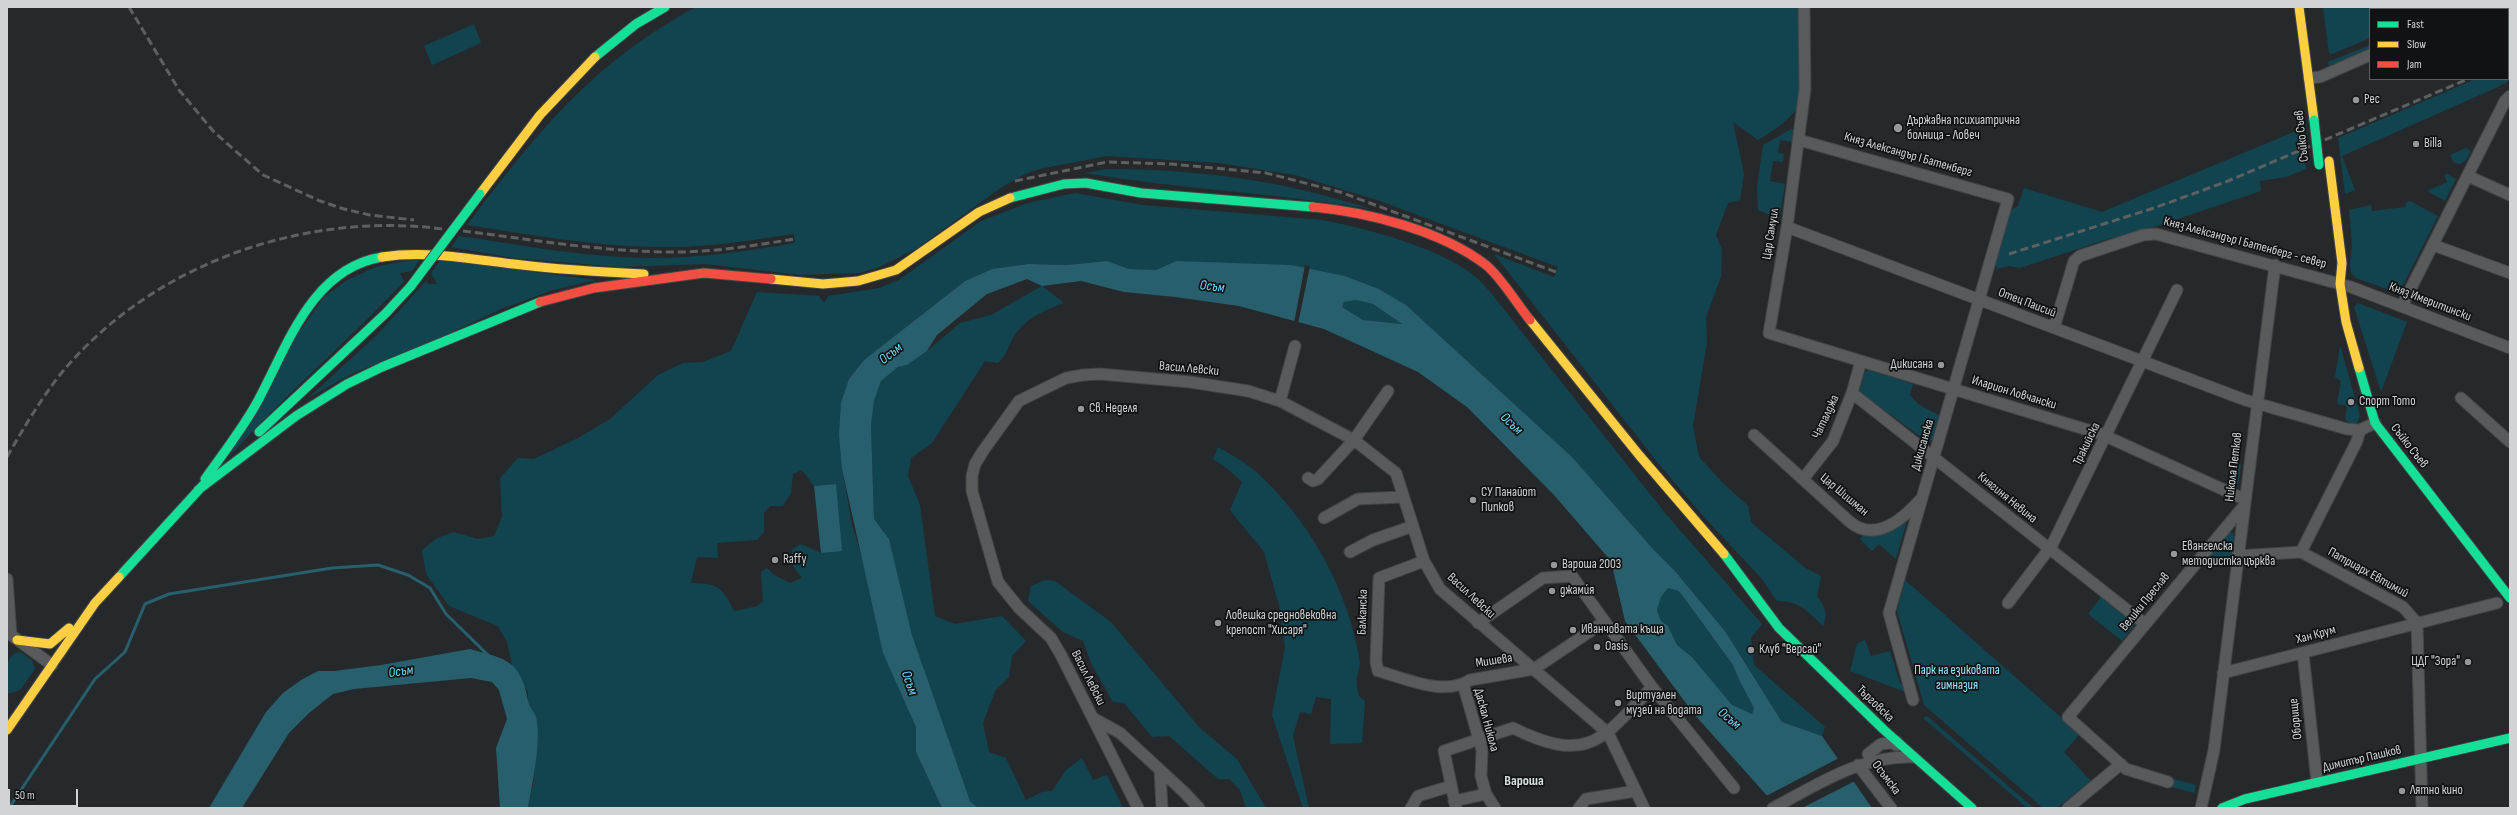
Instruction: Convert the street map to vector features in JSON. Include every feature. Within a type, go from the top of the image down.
[{"type":"street","points":[[17,640],[46,644],[53,642],[95,604],[198,490],[386,313],[411,286],[527,130],[594,57],[628,31],[665,7]]},
{"type":"street","name":"Цар Самуил","points":[[1769,333],[1787,227],[1805,89],[1804,7]]},
{"type":"street","name":"Съйко Съев","points":[[2299,7],[2317,77],[2314,120],[2319,169]]},
{"type":"street","points":[[2317,77],[2369,55]]},
{"type":"street","points":[[2402,306],[2505,101],[2510,96]]},
{"type":"street","name":"Княз Александър I Батенберг","points":[[1799,140],[2008,198]]},
{"type":"street","name":"Съйко Съев","points":[[2328,157],[2342,265],[2340,284],[2346,322],[2375,423],[2510,598]]},
{"type":"street","points":[[2468,176],[2510,195]]},
{"type":"street","name":"Търговска","points":[[681,275],[724,273],[823,284],[842,283],[878,277],[912,260],[979,212],[1014,196],[1076,182],[1141,193],[1325,208],[1375,218],[1452,245],[1472,255],[1487,266],[1639,455],[1740,571],[1778,628],[1883,730],[1972,808]]},
{"type":"street","name":"Дикисанска","points":[[1913,700],[1889,613],[2008,198]]},
{"type":"street","name":"Отец Паисий","points":[[1787,227],[2256,404]]},
{"type":"street","name":"Княз Александър I Батенберг - север","points":[[2054,328],[2074,261],[2080,256],[2143,235],[2160,234],[2340,284]]},
{"type":"street","points":[[2433,244],[2510,273]]},
{"type":"street","points":[[198,490],[258,400],[300,318],[324,289],[360,265],[389,255],[426,252],[576,271],[681,275]]},
{"type":"street","name":"Никола Петков","points":[[2201,808],[2214,750],[2256,404],[2275,265]]},
{"type":"street","name":"Съйко Съев","points":[[2332,267],[2340,284]]},
{"type":"street","points":[[198,490],[296,416],[347,384],[382,367],[540,302],[594,288],[681,275]]},
{"type":"street","name":"Княз Имеритински","points":[[2340,284],[2402,306],[2510,348]]},
{"type":"street","name":"Тракийска","points":[[2008,603],[2049,549],[2177,290]]},
{"type":"street","name":"Иларион Ловчански","points":[[1769,333],[1954,388],[2106,436],[2244,503]]},
{"type":"street","points":[[1280,401],[1295,346]]},
{"type":"street","name":"Чаталджа","points":[[1803,479],[1834,441],[1852,393],[1861,361]]},
{"type":"street","name":"Васил Левски","points":[[1138,808],[1051,638],[1019,608],[998,582],[972,491],[975,464],[1018,401],[1046,387],[1071,377],[1100,374],[1227,386],[1280,401],[1354,440],[1396,473],[1424,561],[1440,589],[1608,733],[1644,808]]},
{"type":"street","points":[[1308,478],[1313,481],[1318,479],[1354,440],[1388,391]]},
{"type":"street","name":"Княгиня Невина","points":[[1852,393],[2145,624]]},
{"type":"street","points":[[2461,398],[2510,442]]},
{"type":"street","points":[[2256,404],[2347,429],[2360,430],[2375,423]]},
{"type":"street","points":[[2237,556],[2301,552],[2357,441],[2360,430]]},
{"type":"street","name":"Цар Шишман","points":[[1754,435],[1854,525],[1867,530],[1880,529],[1893,524],[1922,498]]},
{"type":"street","points":[[1324,518],[1358,499],[1403,497]]},
{"type":"street","name":"Велики Преслав","points":[[2121,764],[2068,717],[2244,503]]},
{"type":"street","points":[[2227,525],[2241,524]]},
{"type":"street","points":[[1350,552],[1373,540],[1413,526]]},
{"type":"street","name":"Патриарх Евтимий","points":[[2301,552],[2403,607],[2417,623]]},
{"type":"street","name":"Балканска","points":[[1378,671],[1376,662],[1379,578],[1424,561]]},
{"type":"street","points":[[1478,623],[1543,578],[1572,576],[1652,687],[1734,788]]},
{"type":"street","points":[[7,579],[10,632],[17,640],[52,665]]},
{"type":"street","name":"Хан Крум","points":[[2223,673],[2497,603]]},
{"type":"street","points":[[7,730],[95,604]]},
{"type":"street","name":"Мишева","points":[[1378,671],[1445,688],[1463,684],[1470,680],[1534,669],[1604,622]]},
{"type":"street","points":[[2417,623],[2419,760],[2422,808]]},
{"type":"street","name":"Оборище","points":[[2303,653],[2317,782]]},
{"type":"street","name":"Даскал Никола","points":[[1463,684],[1484,758],[1481,776],[1486,794],[1495,808]]},
{"type":"street","points":[[1486,794],[1455,805],[1444,751],[1478,741],[1513,728],[1538,741],[1573,747],[1608,733],[1652,687]]},
{"type":"street","points":[[1093,718],[1120,733],[1199,808]]},
{"type":"street","points":[[1870,758],[1883,730]]},
{"type":"street","name":"Димитър Пашков","points":[[2222,808],[2254,796],[2419,760],[2510,738]]},
{"type":"street","points":[[1773,808],[1870,758],[1894,751],[1896,742]]},
{"type":"street","points":[[1870,758],[1913,756]]},
{"type":"street","points":[[2068,808],[2121,764],[2132,772],[2168,782]]},
{"type":"street","name":"Осъмска","points":[[1855,766],[1891,808]]},
{"type":"street","points":[[1160,770],[1162,808]]},
{"type":"street","points":[[1411,808],[1418,796],[1451,786]]},
{"type":"street","points":[[1579,808],[1586,800],[1636,791],[1652,808]]},
{"type":"street","points":[[2254,796],[2256,808]]},
{"type":"green space","points":[[696,7],[1797,7],[1802,73],[1801,98],[1799,105],[1786,120],[1758,140],[1733,122],[1744,174],[1740,200],[1728,203],[1716,235],[1722,250],[1721,277],[1706,317],[1707,342],[1693,426],[1699,457],[1724,484],[1748,506],[1751,522],[1804,567],[1821,576],[1817,597],[1825,610],[1825,622],[1823,626],[1803,608],[1785,601],[1777,601],[1762,579],[1706,519],[1658,463],[1494,254],[1554,277],[1558,267],[1377,200],[1295,175],[1219,163],[1107,156],[1039,169],[1023,175],[1002,187],[916,249],[877,268],[858,273],[800,275],[705,264],[620,267],[514,258],[451,247],[459,236],[580,254],[665,258],[730,253],[795,243],[794,234],[701,246],[645,247],[568,240],[467,225],[543,130],[596,76],[626,52],[659,29]]},
{"type":"green space","points":[[2323,7],[2419,7],[2369,8],[2369,38],[2332,54],[2329,53]]},
{"type":"green space","points":[[474,24],[481,43],[432,65],[424,46]]},
{"type":"green space","points":[[2369,45],[2369,49],[2329,66],[2328,62]]},
{"type":"green space","points":[[2510,65],[2510,80],[2498,87],[2342,156],[2355,190],[2345,194],[2338,138],[2474,80],[2509,80]]},
{"type":"green space","points":[[1791,129],[1795,130],[1793,142],[1780,140],[1778,153],[1784,154],[1783,162],[1773,161],[1770,181],[1785,184],[1779,219],[1758,210],[1757,187],[1763,145]]},
{"type":"green space","points":[[2301,129],[2306,169],[2286,177],[2260,181],[2261,191],[2124,237],[2111,238],[2020,268],[2009,266],[1997,269],[1995,261],[2011,210],[2018,206],[2024,188],[2102,212]]},
{"type":"green space","points":[[2466,148],[2471,151],[2466,160],[2460,164],[2454,163],[2450,155]]},
{"type":"green space","points":[[1107,169],[1174,171],[1240,178],[1306,191],[1371,209],[1085,173]]},
{"type":"green space","points":[[2447,174],[2456,179],[2445,201],[2427,191],[2447,182],[2444,175]]},
{"type":"green space","points":[[1075,193],[1143,205],[1322,220],[1379,233],[1420,247],[1440,255],[1472,274],[1480,280],[1491,293],[1665,513],[1762,624],[1751,638],[1754,665],[1825,727],[1822,736],[1782,722],[1725,631],[1675,571],[1653,549],[1572,457],[1406,305],[1379,289],[1345,276],[1176,261],[1156,270],[1129,269],[1107,261],[1067,265],[1028,264],[992,269],[965,281],[864,360],[849,379],[842,469],[852,525],[907,705],[916,727],[916,752],[942,808],[528,808],[534,780],[536,718],[528,702],[528,692],[512,665],[507,642],[498,626],[449,606],[426,574],[422,550],[437,538],[454,532],[477,539],[494,536],[502,517],[500,478],[518,458],[534,459],[578,438],[610,419],[658,375],[683,363],[703,362],[731,351],[757,292],[819,296],[824,303],[828,296],[879,288],[899,280],[981,221],[1028,203]],"holes":[[[802,470],[814,486],[836,484],[821,553],[801,544],[792,550],[791,563],[802,578],[790,583],[774,575],[767,568],[761,572],[763,601],[758,606],[734,611],[726,596],[718,588],[707,584],[691,583],[697,557],[718,558],[717,543],[757,540],[764,532],[764,513],[770,506],[783,506],[791,493],[793,474]]]},
{"type":"green space","points":[[2410,201],[2438,216],[2402,287],[2392,291],[2356,278],[2351,273],[2350,264],[2352,243],[2349,210],[2371,205],[2372,211],[2406,207],[2405,203]]},
{"type":"green space","points":[[420,259],[412,271],[400,273],[404,281],[401,285],[292,391],[229,457],[295,338],[324,297],[346,281],[378,266]]},
{"type":"green space","points":[[441,260],[596,280],[553,290],[501,309],[451,333],[351,374],[307,399],[379,333],[426,281],[429,284],[437,284],[431,273]]},
{"type":"green space","points":[[1042,286],[1064,303],[1044,311],[1022,326],[1014,336],[1002,359],[998,363],[985,361],[932,443],[911,458],[908,476],[920,505],[935,616],[955,624],[1002,616],[1026,641],[1012,656],[1009,677],[995,691],[983,723],[989,752],[1006,758],[1026,800],[1042,792],[1052,791],[1066,770],[1082,758],[1093,780],[1107,775],[1123,808],[978,808],[970,801],[912,635],[889,539],[874,519],[871,425],[874,401],[881,381],[898,367],[907,365],[927,351],[960,323],[991,315]]},
{"type":"green space","points":[[1356,300],[1373,304],[1402,324],[1363,320],[1342,307],[1344,302]]},
{"type":"green space","points":[[2358,303],[2407,322],[2381,392],[2354,307]]},
{"type":"green space","points":[[2340,345],[2360,416],[2357,423],[2351,424],[2345,420],[2347,406],[2337,404],[2341,381],[2335,377]]},
{"type":"green space","points":[[1869,370],[1913,384],[1910,395],[1918,404],[1940,416],[1934,439],[1928,442],[1861,393],[1860,390],[1864,373]]},
{"type":"green space","points":[[1218,447],[1254,470],[1274,489],[1309,533],[1324,558],[1336,583],[1347,609],[1355,636],[1360,663],[1357,676],[1357,687],[1359,696],[1365,701],[1362,743],[1330,744],[1331,699],[1316,697],[1311,714],[1300,712],[1293,736],[1309,808],[1303,808],[1272,715],[1285,647],[1280,609],[1264,552],[1230,510],[1242,482],[1229,470],[1213,459]]},
{"type":"green space","points":[[2235,464],[2241,465],[2238,484],[2233,483]]},
{"type":"green space","points":[[1908,517],[1896,559],[1879,544],[1872,551],[1860,539],[1864,535]]},
{"type":"green space","points":[[2229,532],[2233,533],[2234,538],[2231,565],[2204,562]]},
{"type":"green space","points":[[1045,580],[1055,581],[1111,622],[1200,728],[1237,759],[1266,808],[1246,808],[1240,790],[1229,779],[1218,779],[1169,736],[1152,737],[1124,703],[1113,702],[1092,665],[1083,641],[1063,632],[1028,601],[1031,586]]},
{"type":"green space","name":"Парк на езиковата гимназия","points":[[1905,580],[2080,734],[2064,752],[2091,781],[2058,807],[2043,808],[1924,705],[1897,611]]},
{"type":"green space","points":[[1668,588],[1679,591],[1733,665],[1754,708],[1752,714],[1732,706],[1692,657],[1677,645],[1668,626],[1661,621],[1657,609],[1661,597]]},
{"type":"green space","points":[[2101,597],[2135,624],[2122,641],[2088,614]]},
{"type":"green space","points":[[1865,640],[1871,656],[1890,651],[1900,683],[1906,686],[1908,693],[1850,671],[1857,644]]},
{"type":"green space","points":[[20,652],[32,660],[35,669],[20,690],[7,694],[6,676],[8,663],[14,654]]},
{"type":"green space","points":[[1927,716],[2034,808],[2027,808],[1923,718]]},
{"type":"green space","points":[[2170,778],[2196,785],[2194,793],[2168,786]]},
{"type":"water","name":"Осъм","points":[[1107,261],[1129,269],[1156,270],[1176,261],[1291,265],[1345,276],[1379,289],[1406,305],[1572,457],[1653,549],[1675,571],[1725,631],[1782,722],[1822,736],[1872,808],[1778,808],[1694,714],[1625,621],[1611,561],[1554,495],[1467,407],[1418,372],[1324,329],[1239,306],[1124,292],[1081,281],[1042,286],[1027,279],[987,294],[937,335],[927,351],[907,365],[898,367],[881,381],[874,401],[871,425],[874,519],[889,539],[912,635],[970,801],[978,808],[942,808],[916,752],[916,727],[883,653],[842,469],[839,435],[841,403],[849,379],[864,360],[965,281],[992,269],[1028,264],[1067,265]],"holes":[[[1356,300],[1373,304],[1402,324],[1363,320],[1342,307],[1344,302]],[[1668,588],[1679,591],[1733,665],[1754,708],[1752,714],[1732,705],[1692,657],[1677,645],[1668,626],[1661,621],[1657,610],[1661,597]]]},
{"type":"water","points":[[836,484],[842,551],[821,553],[814,486]]},
{"type":"water","name":"Осъм","points":[[470,649],[498,657],[512,665],[521,677],[529,703],[536,717],[538,727],[537,750],[528,808],[500,808],[496,748],[507,719],[499,690],[492,682],[471,678],[354,689],[333,694],[309,713],[289,733],[242,808],[209,808],[266,712],[283,693],[301,680],[318,671],[334,671],[381,665]]},
{"type":"pier","points":[[1305,265],[1310,266],[1298,324],[1294,323]]},
{"type":"pier","points":[[1839,758],[1855,781],[1802,808],[1775,808],[1766,796]]},
{"type":"waterway","points":[[9,808],[95,679],[125,652],[145,604],[169,594],[332,568],[378,565],[408,575],[430,588],[446,614],[490,657]]},
{"type":"railway","points":[[129,7],[179,90],[214,132],[263,175],[320,201],[344,209],[370,215],[414,220]]},
{"type":"railway","points":[[2009,254],[2154,208],[2228,181],[2466,80]]},
{"type":"railway","points":[[1015,181],[1107,162],[1171,164],[1266,173],[1340,192],[1556,272]]},
{"type":"railway","points":[[7,457],[59,376],[96,337],[138,303],[184,276],[233,254],[284,238],[337,229],[390,226],[443,229]]},
{"type":"railway","points":[[463,231],[600,248],[655,252],[711,250],[794,239]]},
{"type":"traffic: fast","points":[[595,57],[636,24],[665,7]]},
{"type":"traffic: fast","points":[[2314,120],[2319,165]]},
{"type":"traffic: fast","points":[[1010,198],[1064,184],[1086,183],[1141,193],[1313,207]]},
{"type":"traffic: fast","points":[[411,286],[480,194]]},
{"type":"traffic: fast","points":[[205,479],[249,416],[303,315],[318,295],[336,278],[357,265],[382,257]]},
{"type":"traffic: fast","points":[[259,432],[386,313],[411,286]]},
{"type":"traffic: fast","points":[[198,490],[296,416],[347,384],[382,367],[540,302]]},
{"type":"traffic: fast","points":[[2359,368],[2375,423],[2510,598]]},
{"type":"traffic: fast","points":[[119,577],[206,482]]},
{"type":"traffic: fast","points":[[1724,554],[1779,628],[1883,729],[1972,808]]},
{"type":"traffic: fast","points":[[2222,808],[2245,799],[2510,738]]},
{"type":"traffic: slow","points":[[2299,7],[2314,120]]},
{"type":"traffic: slow","points":[[480,194],[540,115],[595,57]]},
{"type":"traffic: slow","points":[[2329,161],[2342,263],[2340,284],[2346,322],[2359,368]]},
{"type":"traffic: slow","points":[[771,279],[823,284],[858,281],[896,270],[979,212],[1010,198]]},
{"type":"traffic: slow","points":[[382,257],[400,255],[435,255],[553,268],[644,274]]},
{"type":"traffic: slow","points":[[1530,320],[1639,455],[1724,554]]},
{"type":"traffic: slow","points":[[7,730],[95,603],[119,577]]},
{"type":"traffic: slow","points":[[17,640],[50,644],[69,628]]},
{"type":"traffic: jam","points":[[1313,207],[1357,213],[1404,225],[1448,242],[1468,253],[1492,270],[1530,320]]},
{"type":"traffic: jam","points":[[540,302],[594,288],[704,273],[771,279]]},
{"type":"place","name":"Рес","points":[[2356,100]]},
{"type":"place","name":"Държавна психиатрична болница - Ловеч","points":[[1898,128]]},
{"type":"place","name":"Billa","points":[[2416,144]]},
{"type":"place","name":"Дикисана","points":[[1941,365]]},
{"type":"place","name":"Спорт Тото","points":[[2351,402]]},
{"type":"place","name":"Св. Неделя","points":[[1081,409]]},
{"type":"place","name":"СУ Панайот Пипков","points":[[1473,500]]},
{"type":"place","name":"Евангелска методистка църква","points":[[2174,554]]},
{"type":"place","name":"Raffy","points":[[775,560]]},
{"type":"place","name":"Вароша 2003","points":[[1554,565]]},
{"type":"place","name":"джами́я","points":[[1552,591]]},
{"type":"place","name":"Ловешка средновековна крепост \"Хисаря\"","points":[[1218,623]]},
{"type":"place","name":"Иванчовата къща","points":[[1573,630]]},
{"type":"place","name":"Oasis","points":[[1597,647]]},
{"type":"place","name":"Клуб \"Версай\"","points":[[1751,650]]},
{"type":"place","name":"ЦДГ \"Зора\"","points":[[2468,662]]},
{"type":"place","name":"Виртуален музей на водата","points":[[1618,703]]},
{"type":"place","name":"Лятно кино","points":[[2402,791]]},
{"type":"district","name":"Вароша","points":[[1524,781]]}]
